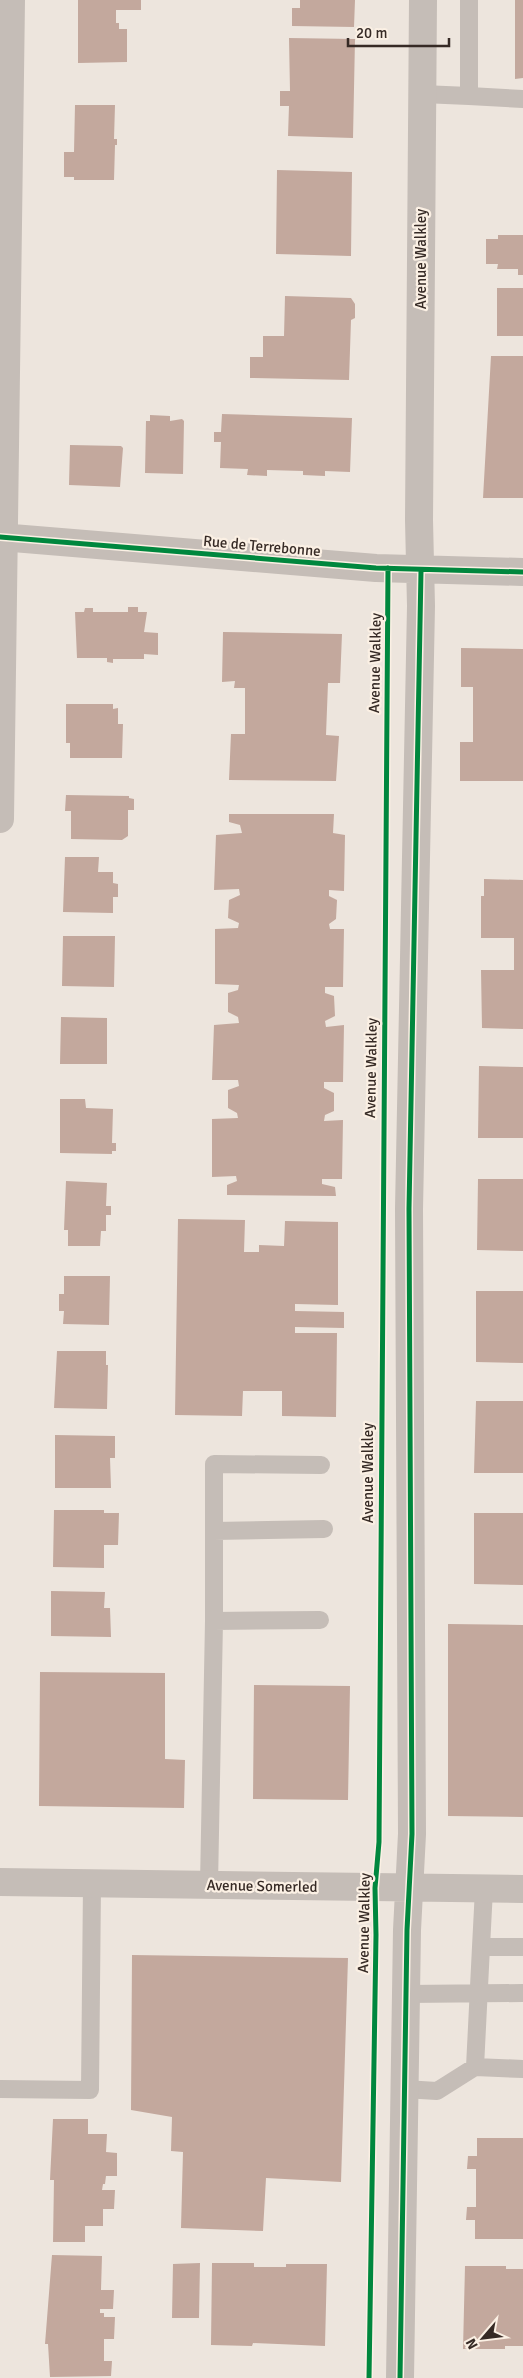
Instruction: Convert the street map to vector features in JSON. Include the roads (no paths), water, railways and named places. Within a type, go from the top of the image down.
[{"type":"street","points":[[0,820],[5,186],[11,0]]},
{"type":"street","name":"Avenue Walkley","points":[[400,2378],[406,1994],[412,1824],[409,1209],[421,570],[419,510],[423,0]]},
{"type":"street","name":"Rue de Terrebonne","points":[[2,538],[421,570],[523,572]]},
{"type":"street","name":"Avenue Somerled","points":[[0,1882],[523,1889]]},
{"type":"lane","points":[[469,0],[469,96]]},
{"type":"lane","points":[[422,94],[523,99]]},
{"type":"lane","points":[[208,1885],[214,1621],[214,1464],[321,1465]]},
{"type":"lane","points":[[214,1531],[324,1529]]},
{"type":"lane","points":[[214,1621],[320,1620]]},
{"type":"lane","points":[[0,2089],[90,2090],[92,1884]]},
{"type":"lane","points":[[475,2067],[484,1889]]},
{"type":"lane","points":[[481,1947],[523,1947]]},
{"type":"lane","points":[[406,1994],[523,1993]]},
{"type":"lane","points":[[404,2089],[437,2090],[475,2067],[523,2069]]}]
